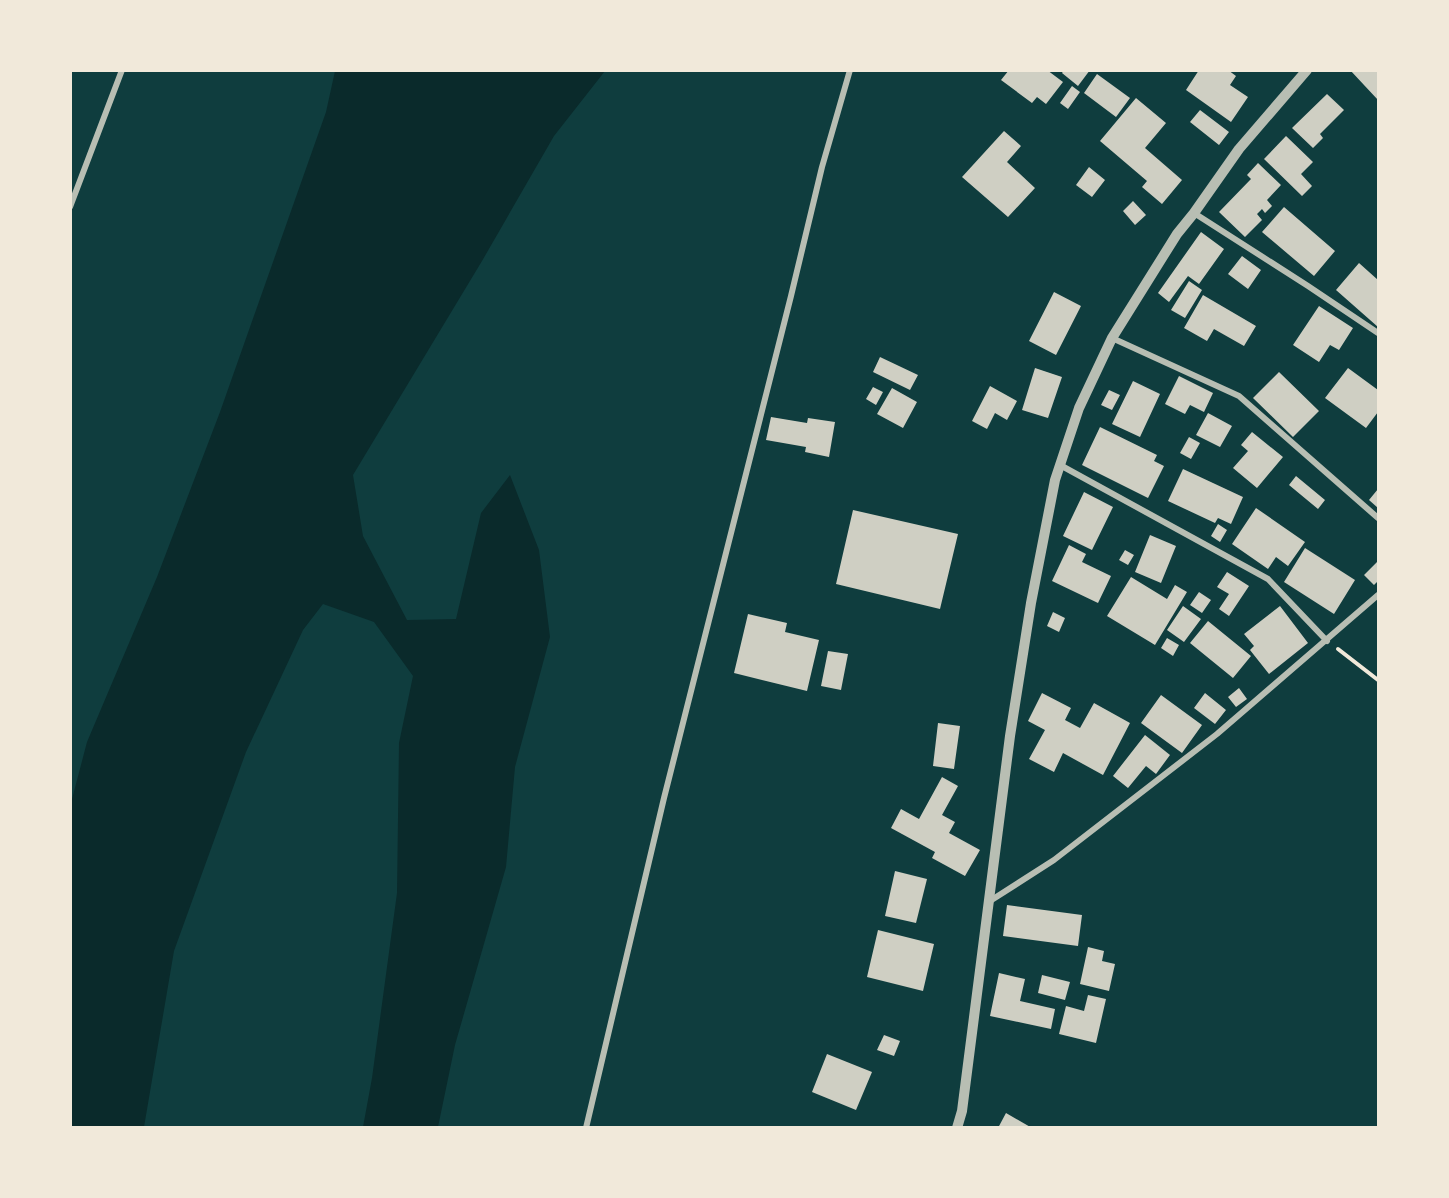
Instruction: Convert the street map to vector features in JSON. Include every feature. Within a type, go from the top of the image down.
[{"type":"street","points":[[70,207],[122,70]]},
{"type":"street","points":[[586,1128],[664,798],[822,167],[850,70]]},
{"type":"street","points":[[957,1128],[962,1111],[1010,736],[1029,614],[1055,480],[1079,408],[1112,338],[1177,234],[1239,149],[1307,70]]},
{"type":"street","points":[[1194,213],[1308,285],[1378,333]]},
{"type":"street","points":[[1112,338],[1239,396],[1378,518]]},
{"type":"street","points":[[1060,465],[1268,579],[1327,641]]},
{"type":"street","points":[[990,901],[1053,860],[1199,748],[1327,641],[1378,595]]},
{"type":"path","points":[[1327,641],[1378,680]]},
{"type":"water","points":[[335,71],[605,71],[554,136],[482,261],[353,475],[363,536],[407,620],[456,619],[481,513],[510,475],[539,550],[550,637],[515,767],[506,867],[455,1045],[438,1127],[363,1127],[372,1078],[397,893],[399,743],[413,676],[374,622],[323,604],[303,630],[246,752],[174,951],[144,1127],[71,1127],[71,803],[87,742],[157,577],[220,412],[326,112]]},
{"type":"building","points":[[1009,70],[1047,70],[1063,82],[1046,104],[1037,97],[1032,103],[1001,80]]},
{"type":"building","points":[[1064,70],[1090,70],[1078,86],[1062,73]]},
{"type":"building","points":[[1199,70],[1228,70],[1236,76],[1230,85],[1248,97],[1231,122],[1186,90]]},
{"type":"building","points":[[1350,70],[1378,70],[1378,100]]},
{"type":"building","points":[[1097,74],[1130,98],[1116,117],[1084,93]]},
{"type":"building","points":[[1072,86],[1080,92],[1068,109],[1060,103]]},
{"type":"building","points":[[1327,94],[1344,110],[1320,134],[1323,138],[1313,148],[1292,128]]},
{"type":"building","points":[[1136,98],[1166,123],[1145,148],[1182,180],[1162,204],[1142,187],[1147,181],[1100,141]]},
{"type":"building","points":[[1200,110],[1229,132],[1219,145],[1190,122]]},
{"type":"building","points":[[1004,131],[1021,146],[1007,162],[1035,188],[1008,217],[962,177]]},
{"type":"building","points":[[1286,136],[1313,162],[1301,174],[1312,186],[1302,196],[1264,159]]},
{"type":"building","points":[[1258,163],[1281,185],[1267,200],[1272,206],[1265,213],[1262,209],[1257,214],[1262,220],[1245,237],[1219,212],[1251,179],[1247,175]]},
{"type":"building","points":[[1089,167],[1105,180],[1092,197],[1076,185]]},
{"type":"building","points":[[1133,201],[1146,215],[1135,225],[1123,211]]},
{"type":"building","points":[[1284,207],[1335,251],[1314,276],[1262,232]]},
{"type":"building","points":[[1201,232],[1224,249],[1199,284],[1188,276],[1169,302],[1158,293]]},
{"type":"building","points":[[1242,256],[1261,270],[1248,289],[1228,274]]},
{"type":"building","points":[[1359,263],[1378,280],[1378,327],[1336,290]]},
{"type":"building","points":[[1189,281],[1202,290],[1185,318],[1171,310]]},
{"type":"building","points":[[1054,292],[1081,306],[1056,355],[1029,341]]},
{"type":"building","points":[[1203,295],[1256,326],[1244,346],[1214,329],[1207,341],[1184,328]]},
{"type":"building","points":[[1319,306],[1353,328],[1339,350],[1330,345],[1319,362],[1293,345]]},
{"type":"building","points":[[880,357],[918,375],[910,390],[873,372]]},
{"type":"building","points":[[1035,368],[1062,377],[1048,418],[1022,410]]},
{"type":"building","points":[[1348,368],[1378,390],[1378,412],[1366,428],[1325,398]]},
{"type":"building","points":[[1279,372],[1319,411],[1293,437],[1253,398]]},
{"type":"building","points":[[1179,376],[1213,393],[1204,412],[1190,405],[1185,414],[1165,404]]},
{"type":"building","points":[[1133,381],[1160,394],[1140,437],[1112,424]]},
{"type":"building","points":[[990,386],[1017,401],[1007,420],[995,413],[987,429],[972,421]]},
{"type":"building","points":[[873,387],[883,392],[876,405],[866,399]]},
{"type":"building","points":[[892,388],[917,402],[903,428],[877,414]]},
{"type":"building","points":[[1109,390],[1120,395],[1112,410],[1101,405]]},
{"type":"building","points":[[1208,413],[1232,426],[1220,447],[1196,435]]},
{"type":"building","points":[[771,417],[807,423],[808,418],[835,422],[829,457],[805,452],[806,447],[766,440]]},
{"type":"building","points":[[1100,427],[1157,455],[1154,461],[1164,466],[1148,498],[1082,465]]},
{"type":"building","points":[[1252,432],[1283,457],[1257,488],[1233,468],[1248,451],[1241,445]]},
{"type":"building","points":[[1189,437],[1200,443],[1191,459],[1180,453]]},
{"type":"building","points":[[1183,469],[1243,497],[1231,524],[1218,518],[1215,523],[1168,501]]},
{"type":"building","points":[[1296,476],[1325,500],[1318,509],[1289,485]]},
{"type":"building","points":[[1378,489],[1378,508],[1369,500]]},
{"type":"building","points":[[1084,492],[1113,507],[1092,550],[1063,536]]},
{"type":"building","points":[[1256,508],[1305,542],[1288,566],[1276,557],[1268,569],[1232,544]]},
{"type":"building","points":[[853,510],[958,534],[940,609],[836,584]]},
{"type":"building","points":[[1218,524],[1227,530],[1220,542],[1211,536]]},
{"type":"building","points":[[1150,535],[1176,546],[1161,583],[1135,572]]},
{"type":"building","points":[[1069,545],[1086,554],[1082,562],[1111,576],[1098,603],[1052,581]]},
{"type":"building","points":[[1305,548],[1355,580],[1334,614],[1284,582]]},
{"type":"building","points":[[1125,550],[1134,555],[1128,565],[1119,560]]},
{"type":"building","points":[[1377,562],[1378,581],[1374,585],[1364,575]]},
{"type":"building","points":[[1227,572],[1249,586],[1229,616],[1219,609],[1229,594],[1217,587]]},
{"type":"building","points":[[1131,577],[1167,599],[1175,585],[1187,592],[1155,645],[1107,616]]},
{"type":"building","points":[[1199,592],[1211,600],[1202,613],[1190,605]]},
{"type":"building","points":[[1183,606],[1201,619],[1184,642],[1167,630]]},
{"type":"building","points":[[1280,606],[1308,643],[1269,674],[1250,650],[1254,646],[1244,634]]},
{"type":"building","points":[[1053,612],[1065,618],[1059,632],[1047,626]]},
{"type":"building","points":[[748,614],[787,623],[785,632],[819,640],[807,691],[734,673]]},
{"type":"building","points":[[1208,621],[1251,656],[1233,678],[1190,643]]},
{"type":"building","points":[[1167,638],[1179,645],[1173,656],[1161,648]]},
{"type":"building","points":[[828,651],[848,654],[841,690],[821,686]]},
{"type":"building","points":[[1239,688],[1247,699],[1236,707],[1228,697]]},
{"type":"building","points":[[1042,693],[1071,708],[1065,720],[1080,728],[1094,703],[1130,723],[1103,775],[1063,753],[1054,772],[1029,759],[1045,730],[1028,721]]},
{"type":"building","points":[[1205,693],[1226,710],[1215,724],[1194,708]]},
{"type":"building","points":[[1161,695],[1202,725],[1182,753],[1141,723]]},
{"type":"building","points":[[938,723],[960,726],[954,769],[933,766]]},
{"type":"building","points":[[1145,735],[1170,755],[1156,774],[1146,766],[1128,788],[1113,776]]},
{"type":"building","points":[[942,777],[958,786],[942,815],[955,822],[949,833],[980,850],[965,876],[932,858],[935,852],[891,828],[901,809],[919,819]]},
{"type":"building","points":[[895,871],[927,879],[916,923],[885,916]]},
{"type":"building","points":[[1007,905],[1082,915],[1078,946],[1003,936]]},
{"type":"building","points":[[878,930],[934,944],[923,991],[867,977]]},
{"type":"building","points":[[1088,947],[1104,951],[1102,961],[1115,964],[1109,991],[1080,984]]},
{"type":"building","points":[[999,973],[1025,979],[1020,1001],[1055,1009],[1051,1029],[990,1016]]},
{"type":"building","points":[[1042,975],[1070,982],[1065,1000],[1038,993]]},
{"type":"building","points":[[1088,995],[1106,999],[1096,1043],[1059,1034],[1066,1006],[1084,1011]]},
{"type":"building","points":[[884,1035],[900,1041],[894,1056],[877,1050]]},
{"type":"building","points":[[827,1054],[872,1072],[856,1110],[812,1092]]},
{"type":"building","points":[[1006,1113],[1032,1128],[998,1128]]}]
